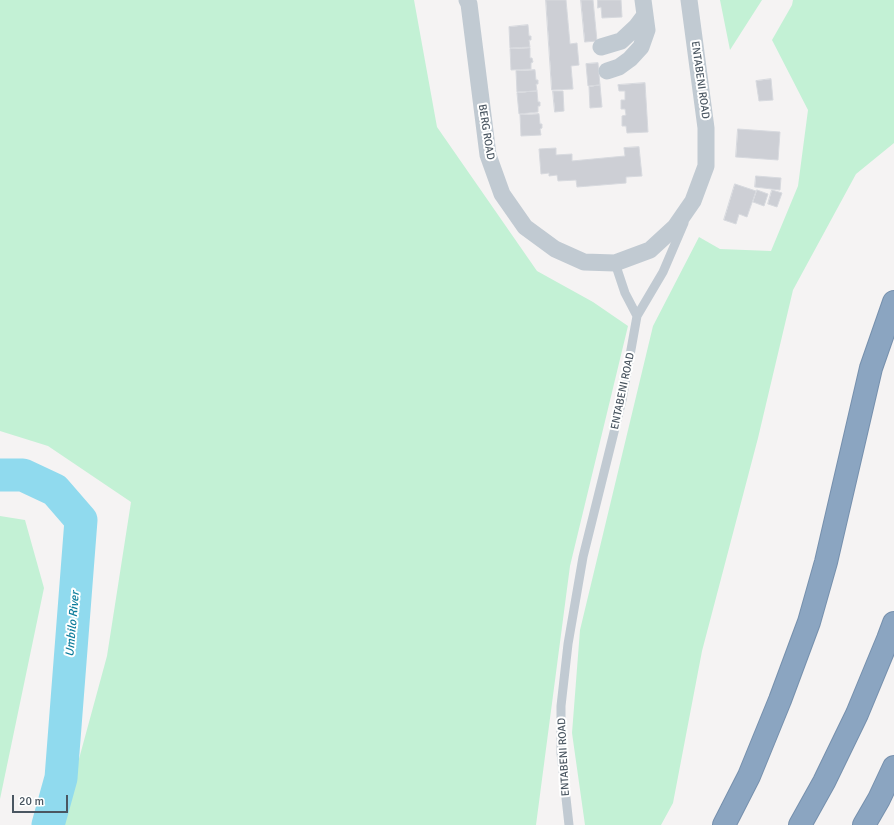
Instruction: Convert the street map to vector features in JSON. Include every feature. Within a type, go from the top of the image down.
[{"type":"highway","points":[[724,825],[752,769],[809,622],[826,562],[871,368],[894,302]]},
{"type":"highway","points":[[800,825],[824,782],[857,714],[894,623]]},
{"type":"highway","points":[[864,825],[879,799],[894,767]]},
{"type":"street","name":"BERG ROAD","points":[[467,0],[469,4],[488,155],[502,194],[525,227],[555,249],[584,262],[615,263]]},
{"type":"street","name":"ENTABENI ROAD","points":[[615,263],[650,250],[675,227],[693,201],[706,166],[706,128],[689,0]]},
{"type":"street","points":[[602,47],[620,41],[636,27],[644,7]]},
{"type":"street","points":[[607,71],[619,67],[641,47],[647,30],[644,7]]},
{"type":"lane","points":[[637,316],[663,272],[693,201]]},
{"type":"lane","points":[[615,263],[625,292],[637,316]]},
{"type":"lane","name":"ENTABENI ROAD","points":[[569,825],[561,753],[561,706],[568,644],[583,557],[622,400],[637,316]]},
{"type":"green space","points":[[0,0],[414,0],[437,127],[537,271],[593,302],[628,326],[570,566],[536,825],[61,825],[107,656],[131,502],[48,446],[0,431]]},
{"type":"green space","points":[[720,0],[762,0],[730,50]]},
{"type":"green space","points":[[793,0],[894,0],[894,143],[856,174],[793,290],[758,438],[702,651],[673,803],[661,825],[585,825],[572,733],[580,630],[653,326],[699,237],[720,249],[771,251],[798,186],[808,110],[772,40],[792,5]]},
{"type":"green space","points":[[0,516],[25,520],[44,588],[0,799]]},
{"type":"building","points":[[546,0],[566,0],[570,44],[577,43],[579,65],[571,66],[573,89],[552,90]]},
{"type":"building","points":[[581,0],[593,0],[597,41],[585,42]]},
{"type":"building","points":[[598,0],[621,0],[622,17],[602,18],[601,7],[598,8]]},
{"type":"building","points":[[528,25],[529,36],[531,36],[531,40],[529,40],[530,47],[510,48],[509,27]]},
{"type":"building","points":[[530,48],[530,58],[532,58],[533,62],[531,63],[531,69],[511,70],[510,49]]},
{"type":"building","points":[[598,63],[600,85],[588,86],[586,64]]},
{"type":"building","points":[[535,70],[536,80],[538,80],[538,84],[536,84],[537,91],[517,92],[516,71]]},
{"type":"building","points":[[771,79],[773,100],[759,101],[756,81]]},
{"type":"building","points":[[645,83],[648,132],[627,133],[626,126],[622,126],[622,116],[626,115],[625,109],[621,109],[621,100],[625,100],[625,91],[619,91],[618,85]]},
{"type":"building","points":[[600,85],[602,107],[590,108],[589,87]]},
{"type":"building","points":[[537,91],[538,102],[540,102],[538,112],[519,114],[517,93]]},
{"type":"building","points":[[553,91],[563,91],[564,111],[555,112]]},
{"type":"building","points":[[539,114],[540,124],[542,124],[542,128],[540,129],[541,135],[521,136],[520,115]]},
{"type":"building","points":[[738,129],[780,132],[778,160],[736,157]]},
{"type":"building","points":[[639,147],[642,176],[626,177],[626,183],[577,187],[576,180],[558,181],[557,175],[549,176],[549,173],[541,174],[539,149],[556,148],[556,155],[572,154],[572,161],[625,156],[624,148]]},
{"type":"building","points":[[756,176],[781,178],[780,190],[755,187]]},
{"type":"building","points":[[735,184],[756,191],[747,217],[739,214],[736,224],[724,220]]},
{"type":"building","points":[[757,190],[768,194],[764,206],[753,202]]},
{"type":"building","points":[[772,190],[782,193],[777,207],[768,204]]},
{"type":"waterway","name":"Umbilo River","points":[[0,475],[23,475],[55,490],[81,520],[61,778],[48,825]]}]
